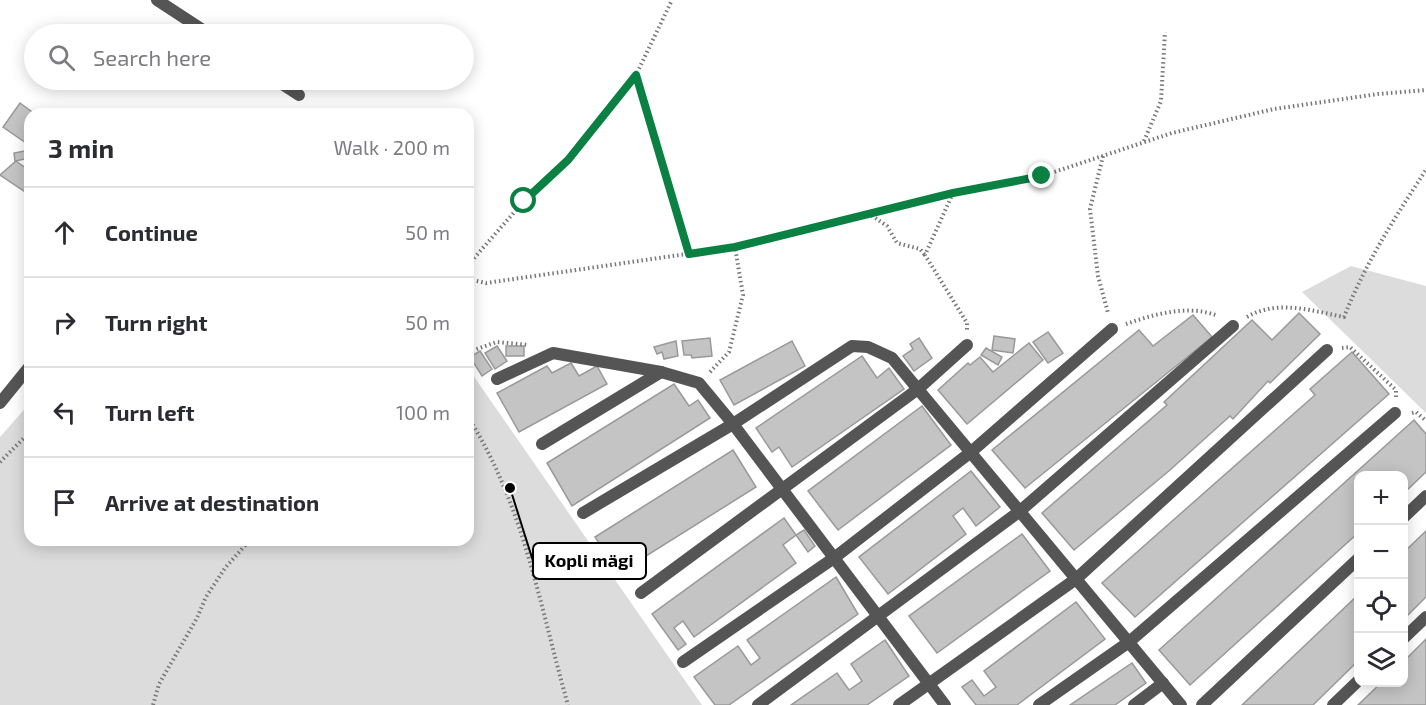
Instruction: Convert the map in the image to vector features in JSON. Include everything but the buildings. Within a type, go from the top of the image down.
[{"type":"lane","points":[[157,0],[194,24]]},
{"type":"lane","points":[[291,90],[299,95]]},
{"type":"lane","points":[[758,705],[1020,511],[1233,326]]},
{"type":"lane","points":[[682,662],[834,558],[970,452],[1112,329]]},
{"type":"lane","points":[[641,594],[918,389],[967,345]]},
{"type":"lane","points":[[583,513],[733,424],[852,346],[868,346],[892,358],[1181,705]]},
{"type":"lane","points":[[899,705],[1076,579],[1327,350]]},
{"type":"lane","points":[[497,379],[553,353],[661,372],[699,383],[733,424],[945,705]]},
{"type":"lane","points":[[542,444],[661,372]]},
{"type":"lane","points":[[0,403],[24,373]]},
{"type":"lane","points":[[1039,705],[1129,642],[1395,413]]},
{"type":"lane","points":[[1408,513],[1426,496]]},
{"type":"lane","points":[[1202,705],[1354,564]]},
{"type":"lane","points":[[1408,634],[1426,617]]},
{"type":"lane","points":[[1134,705],[1163,683]]},
{"type":"lane","points":[[1333,705],[1354,686]]},
{"type":"path","points":[[474,258],[524,201],[568,160],[636,75],[672,0]]},
{"type":"path","points":[[1143,141],[1161,101],[1165,32]]},
{"type":"path","points":[[636,75],[689,254]]},
{"type":"path","points":[[474,280],[486,283],[735,247],[953,193],[1042,176],[1143,141],[1274,109],[1378,94],[1426,90]]},
{"type":"path","points":[[1103,156],[1090,209],[1098,276],[1112,329],[1145,317],[1189,310],[1216,315],[1233,326],[1260,310],[1291,307],[1344,317],[1359,279],[1372,255],[1426,170]]},
{"type":"path","points":[[925,255],[953,193]]},
{"type":"path","points":[[868,213],[887,226],[897,243],[920,249],[925,255],[967,323],[967,345]]},
{"type":"path","points":[[699,383],[729,352],[742,295],[735,247]]},
{"type":"path","points":[[474,350],[497,342],[525,344],[553,353]]},
{"type":"path","points":[[1327,350],[1350,347],[1396,390],[1395,413],[1416,412],[1426,421]]},
{"type":"path","points":[[474,429],[512,506],[528,551],[568,705]]},
{"type":"path","points":[[0,462],[24,438]]},
{"type":"path","points":[[153,705],[159,684],[197,618],[206,597],[225,568],[245,546]]},
{"type":"shaded area","points":[[1351,266],[1426,286],[1426,413],[1302,292]]},
{"type":"shaded area","points":[[474,377],[702,705],[0,705],[0,437],[24,410],[24,546],[474,546]]},
{"type":"place","name":"Kopli mägi","points":[[510,488]]},
{"type":"route","points":[[524,201],[568,160],[636,75],[689,254],[735,247],[953,193],[1042,176]]}]
